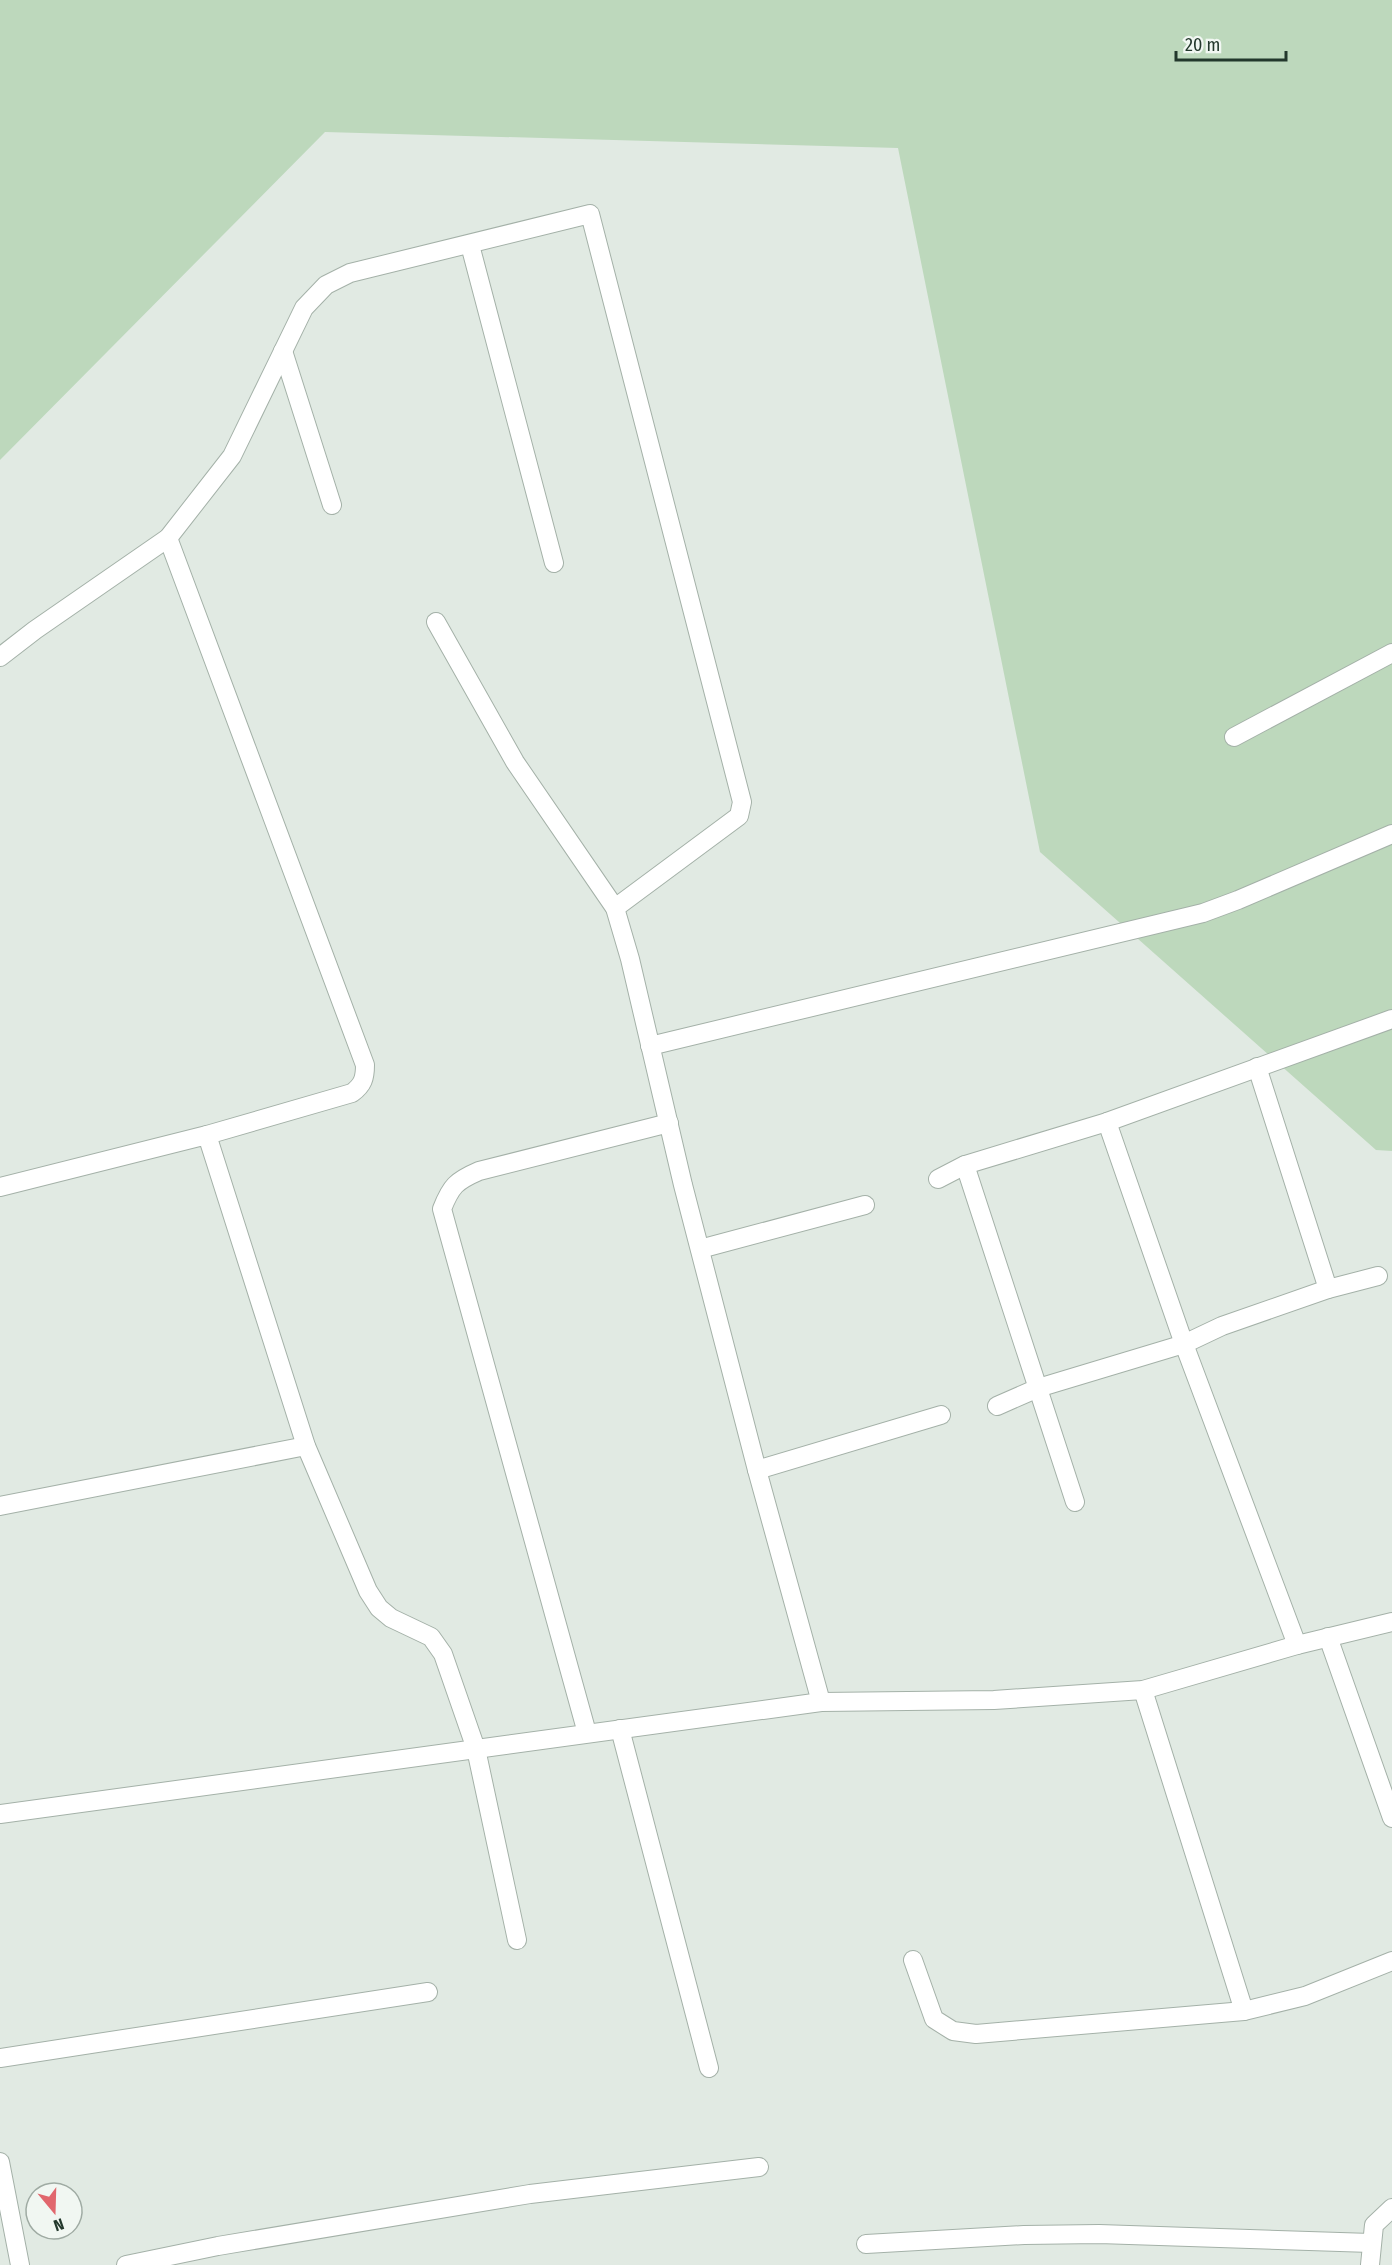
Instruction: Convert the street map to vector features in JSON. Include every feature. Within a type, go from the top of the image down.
[{"type":"street","points":[[0,657],[168,538],[232,456],[304,308],[326,285],[350,273],[590,214],[742,802],[739,816],[615,908]]},
{"type":"street","points":[[470,245],[554,563]]},
{"type":"street","points":[[284,351],[332,505]]},
{"type":"street","points":[[0,1187],[207,1135],[352,1094],[361,1087],[365,1077],[365,1065],[168,538]]},
{"type":"street","points":[[436,622],[515,762],[615,908],[757,1470],[821,1702]]},
{"type":"street","points":[[1234,737],[1392,653]]},
{"type":"street","points":[[650,1046],[1203,913],[1392,834]]},
{"type":"street","points":[[938,1179],[965,1165],[1107,1122],[1392,1019]]},
{"type":"street","points":[[1257,1067],[1328,1289]]},
{"type":"street","points":[[1107,1122],[1184,1344],[1297,1645]]},
{"type":"street","points":[[587,1733],[442,1209],[449,1190],[461,1179],[479,1171],[669,1123]]},
{"type":"street","points":[[207,1135],[306,1446],[368,1591],[379,1608],[391,1618],[431,1637],[443,1654],[476,1749],[517,1940]]},
{"type":"street","points":[[965,1165],[1075,1502]]},
{"type":"street","points":[[700,1249],[865,1205]]},
{"type":"street","points":[[997,1406],[1038,1388],[1184,1344],[1222,1326],[1328,1289],[1378,1276]]},
{"type":"street","points":[[757,1470],[941,1415]]},
{"type":"street","points":[[0,1506],[306,1446]]},
{"type":"street","points":[[0,1814],[821,1702],[994,1700],[1143,1690],[1297,1645],[1392,1622]]},
{"type":"street","points":[[1328,1637],[1392,1818]]},
{"type":"street","points":[[1143,1690],[1244,2011]]},
{"type":"street","points":[[620,1729],[710,2068]]},
{"type":"street","points":[[913,1960],[934,2019],[953,2031],[976,2034],[1244,2011],[1305,1996],[1392,1961]]},
{"type":"street","points":[[0,2058],[428,1992]]},
{"type":"street","points":[[0,2162],[20,2265]]},
{"type":"street","points":[[126,2265],[230,2244],[530,2194],[759,2167]]},
{"type":"street","points":[[1370,2265],[1374,2225],[1392,2208]]},
{"type":"street","points":[[866,2244],[1024,2235],[1099,2234],[1371,2243]]},
{"type":"green space","points":[[0,0],[1392,0],[1392,1151],[1376,1150],[1040,852],[898,148],[325,132],[0,460]]}]
